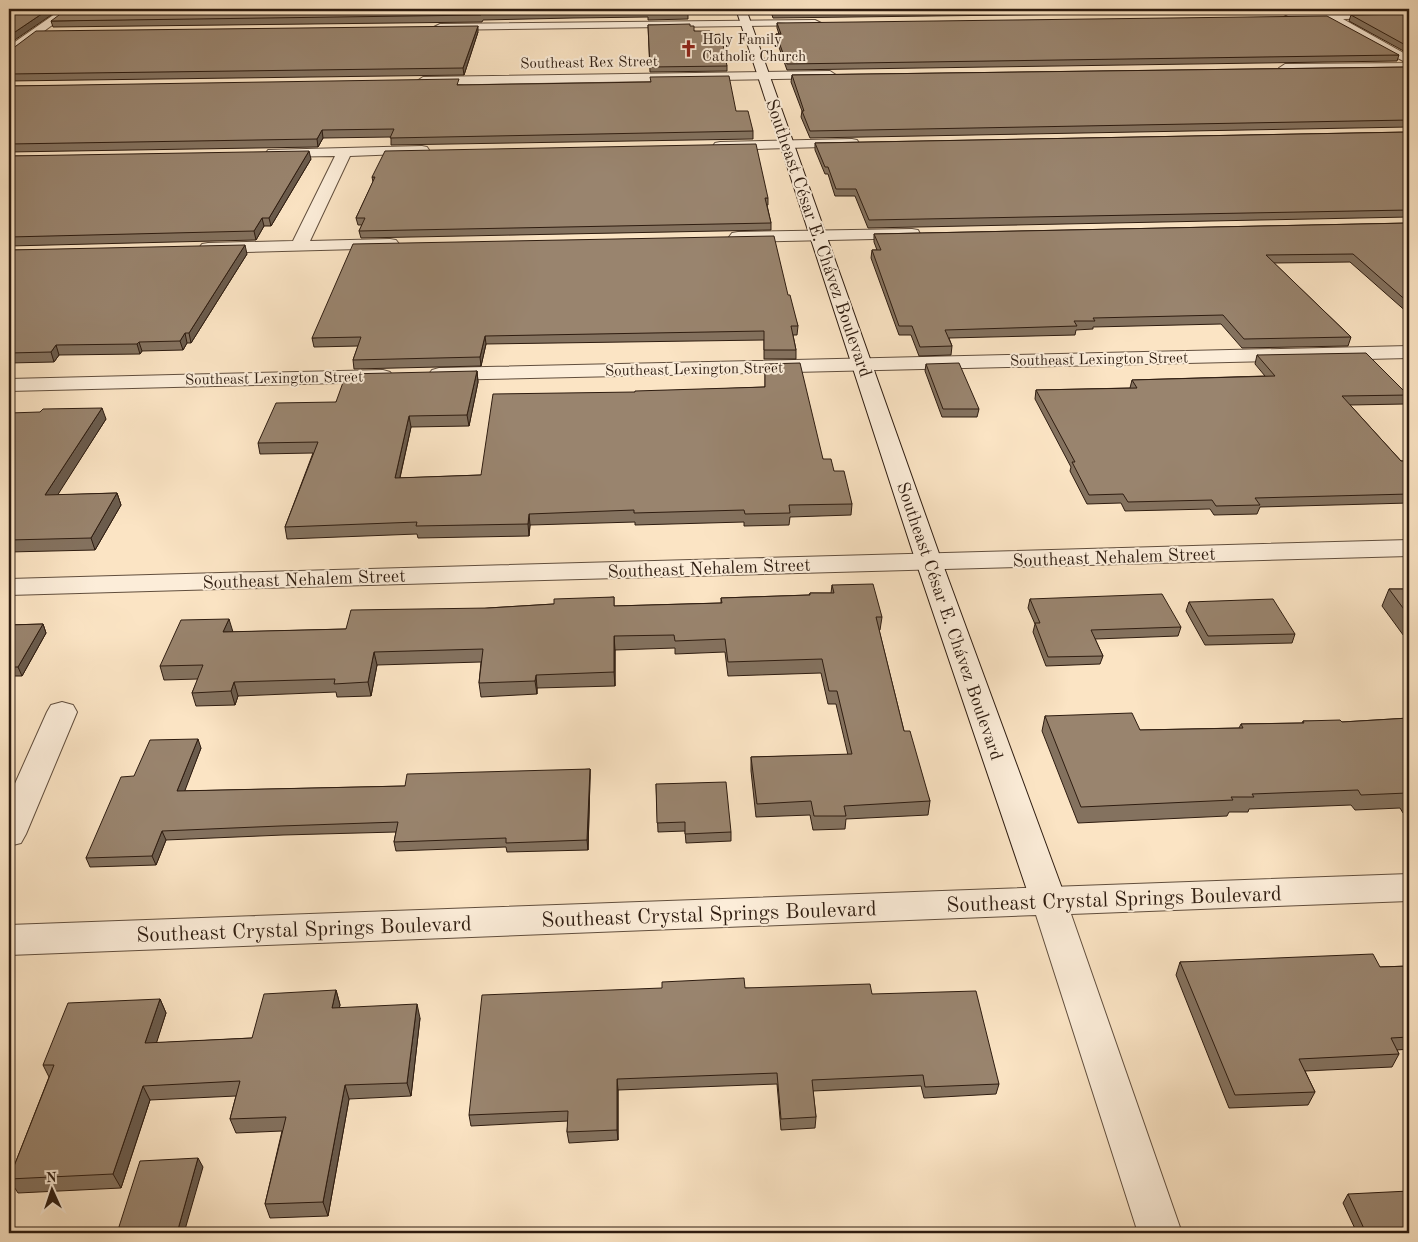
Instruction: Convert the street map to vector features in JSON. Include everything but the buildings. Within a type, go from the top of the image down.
[{"type":"street","points":[[9,51],[68,9]]},
{"type":"street","points":[[1315,9],[1409,61]]},
{"type":"street","points":[[1279,17],[1409,15]]},
{"type":"street","points":[[432,27],[743,16],[825,23]]},
{"type":"street","name":"Southeast César E. Chávez Boulevard","points":[[743,16],[929,562],[1049,902],[1160,1233]]},
{"type":"street","points":[[34,33],[54,33]]},
{"type":"street","points":[[1270,69],[1409,67]]},
{"type":"street","name":"Southeast Rex Street","points":[[410,81],[843,75]]},
{"type":"street","points":[[708,146],[866,143]]},
{"type":"street","points":[[256,153],[433,150]]},
{"type":"street","points":[[299,246],[344,152]]},
{"type":"street","points":[[718,238],[926,234]]},
{"type":"street","points":[[192,248],[409,244]]},
{"type":"street","name":"Southeast Lexington Street","points":[[9,385],[1409,352]]},
{"type":"street","name":"Southeast Nehalem Street","points":[[9,588],[1409,548]]},
{"type":"street","points":[[9,834],[62,712]]},
{"type":"street","name":"Southeast Crystal Springs Boulevard","points":[[9,940],[1409,887]]},
{"type":"place","name":"Holy Family Catholic Church","points":[[688,48]]}]
